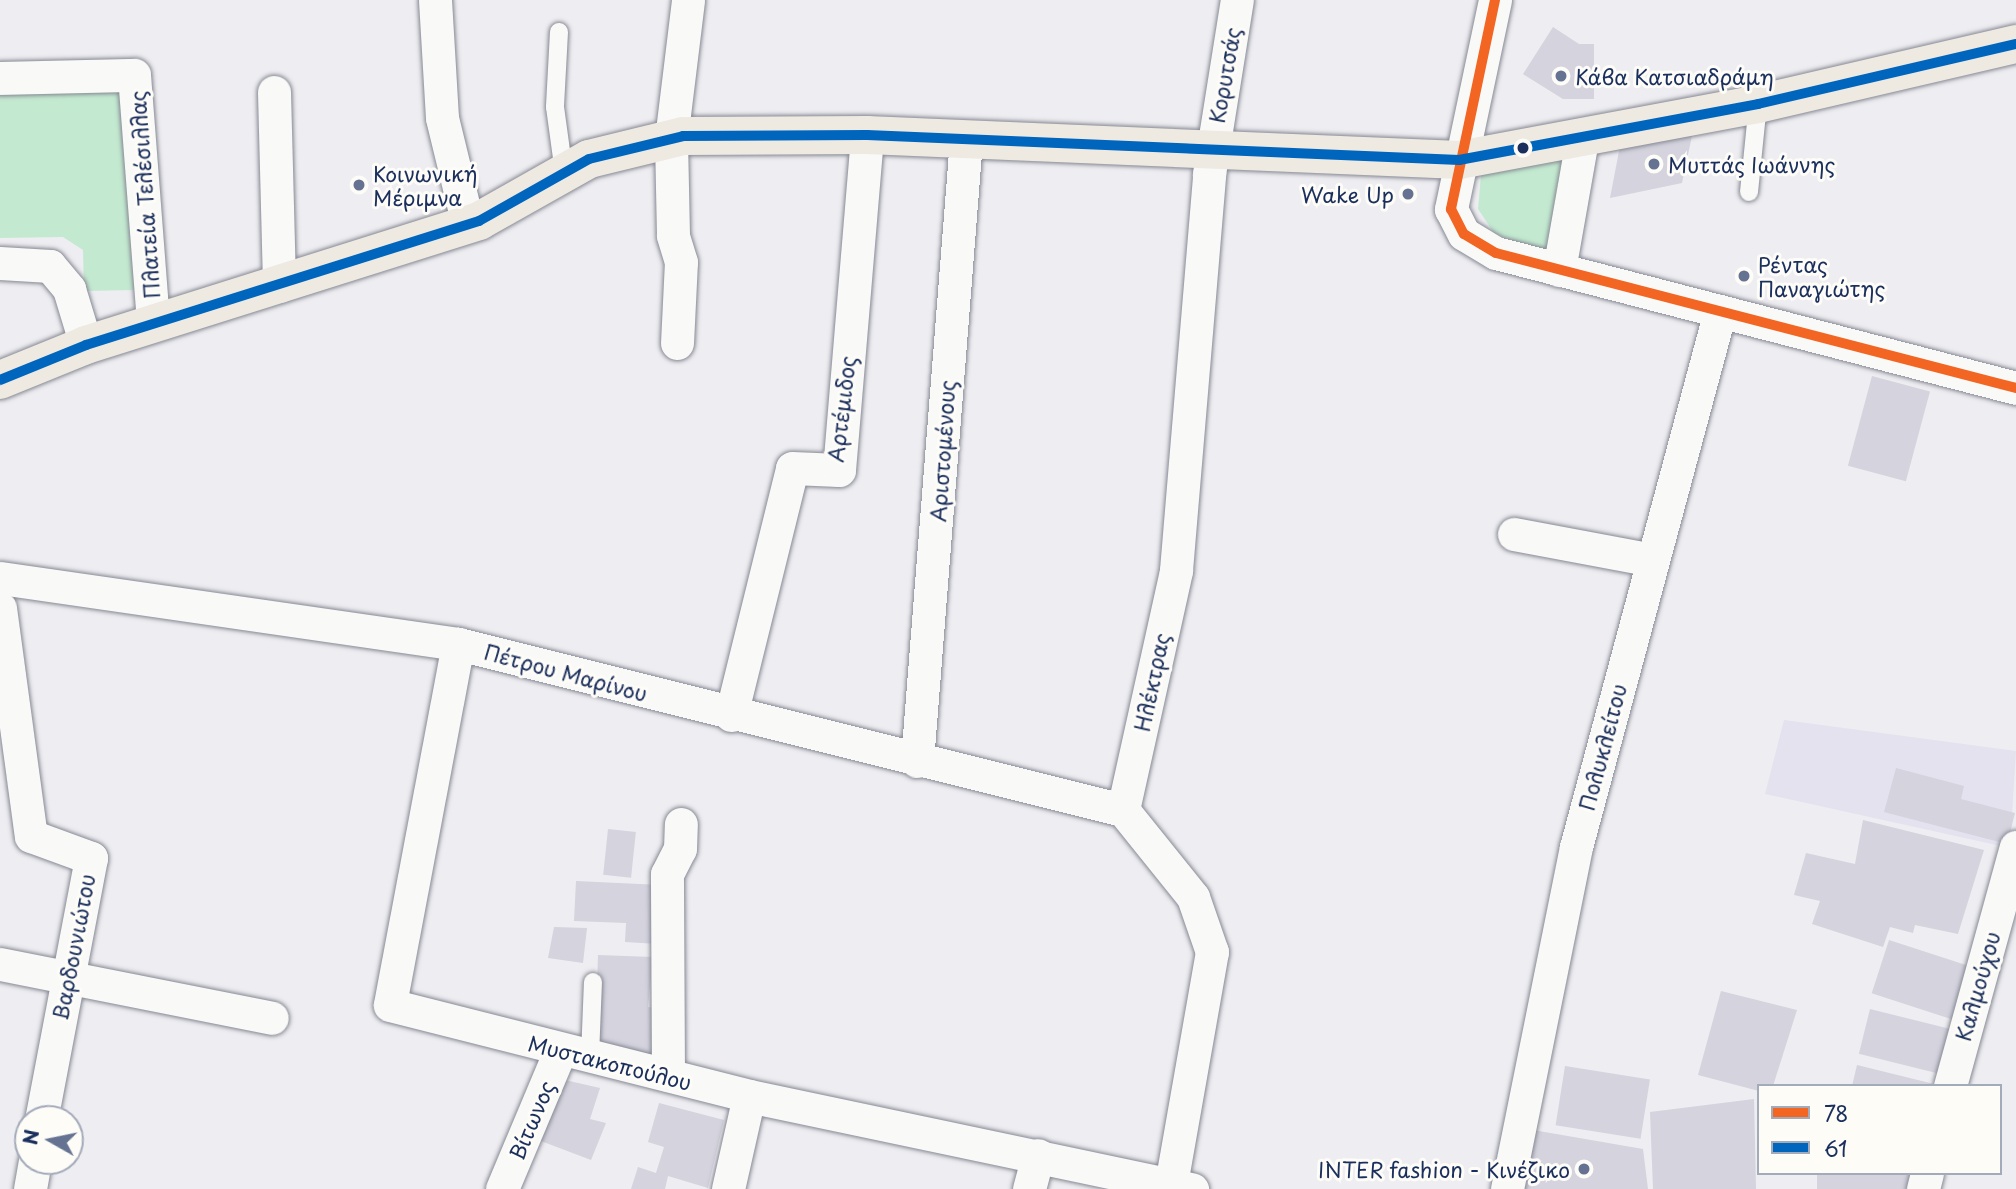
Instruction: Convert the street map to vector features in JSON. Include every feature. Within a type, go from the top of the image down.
[{"type":"main road","points":[[0,380],[86,345],[468,225],[589,159],[671,139],[867,135],[1459,160],[1758,104],[2016,44]]},
{"type":"street","points":[[435,0],[442,118],[468,225]]},
{"type":"street","points":[[677,343],[681,262],[673,235],[671,139],[688,0]]},
{"type":"street","name":"Κορυτσάς","points":[[1211,149],[1237,0]]},
{"type":"street","points":[[1495,0],[1459,160],[1451,209],[1464,234],[1496,253],[2016,387]]},
{"type":"street","name":"Πλατεία Τελέσιλλας","points":[[0,78],[134,75],[153,324]]},
{"type":"street","points":[[274,92],[279,286]]},
{"type":"street","name":"Αρτέμιδος","points":[[730,715],[792,468],[839,470],[867,135]]},
{"type":"street","points":[[1559,270],[1582,139]]},
{"type":"street","name":"Αριστομένους","points":[[917,761],[965,140]]},
{"type":"street","name":"Ηλέκτρας","points":[[1124,810],[1176,570],[1211,149]]},
{"type":"street","points":[[0,263],[50,266],[69,289],[86,345]]},
{"type":"street","name":"Πολυκλείτου","points":[[1507,1189],[1576,847],[1720,311]]},
{"type":"street","points":[[1514,534],[1653,560]]},
{"type":"street","name":"Πέτρου Μαρίνου","points":[[0,578],[458,643],[730,715],[1124,810]]},
{"type":"street","name":"Βαρδουνιώτου","points":[[0,608],[31,836],[91,858],[65,975],[43,1105]]},
{"type":"street","name":"Μυστακοπούλου","points":[[458,643],[390,1005],[748,1096],[1182,1186]]},
{"type":"street","points":[[1124,810],[1193,897],[1212,951],[1182,1186]]},
{"type":"street","points":[[668,1075],[667,874],[680,849],[681,824]]},
{"type":"street","name":"Καλμούχου","points":[[1951,1084],[2016,847]]},
{"type":"street","points":[[0,964],[272,1018]]},
{"type":"street","name":"Βίτωνος","points":[[502,1189],[575,1053]]},
{"type":"street","points":[[728,1189],[748,1096]]},
{"type":"street","points":[[1030,1189],[1038,1155]]},
{"type":"lane","points":[[559,32],[555,107],[564,173]]},
{"type":"lane","points":[[1749,192],[1758,104]]},
{"type":"lane","points":[[575,1053],[593,982]]},
{"type":"shaded area","points":[[1784,720],[2016,751],[2010,848],[1765,794]]},
{"type":"green space","points":[[131,82],[136,290],[84,291],[83,250],[63,237],[0,238],[0,85]]},
{"type":"green space","points":[[1575,153],[1555,258],[1494,233],[1478,209],[1481,175]]},
{"type":"building","points":[[1553,27],[1579,44],[1594,44],[1594,99],[1563,99],[1523,74]]},
{"type":"building","points":[[1693,131],[1682,183],[1610,198],[1620,146]]},
{"type":"building","points":[[1872,376],[1930,392],[1906,481],[1848,466]]},
{"type":"building","points":[[1896,768],[1964,786],[1961,799],[2015,813],[2007,844],[1884,812]]},
{"type":"building","points":[[1863,820],[1984,850],[1958,934],[1915,925],[1913,933],[1890,927],[1883,947],[1812,924],[1820,901],[1794,895],[1806,853],[1855,864]]},
{"type":"building","points":[[608,829],[636,832],[631,878],[603,875]]},
{"type":"building","points":[[576,881],[661,885],[658,944],[625,942],[626,923],[574,921]]},
{"type":"building","points":[[554,927],[587,928],[583,963],[548,958]]},
{"type":"building","points":[[1889,940],[1974,968],[1956,1021],[1872,993]]},
{"type":"building","points":[[598,955],[653,957],[648,1007],[656,1008],[661,1068],[595,1053]]},
{"type":"building","points":[[1721,991],[1797,1010],[1774,1084],[1757,1084],[1757,1090],[1698,1075]]},
{"type":"building","points":[[1870,1009],[1953,1030],[1942,1074],[1859,1054]]},
{"type":"building","points":[[1857,1065],[1934,1084],[1852,1084]]},
{"type":"building","points":[[1565,1066],[1650,1079],[1641,1139],[1556,1125]]},
{"type":"building","points":[[556,1078],[600,1088],[590,1119],[606,1123],[591,1160],[533,1138]]},
{"type":"building","points":[[1754,1099],[1756,1189],[1653,1189],[1650,1112]]},
{"type":"building","points":[[659,1103],[724,1120],[708,1188],[668,1176],[665,1189],[631,1189],[638,1167],[656,1173],[664,1147],[648,1142]]},
{"type":"building","name":"INTER fashion - Κινέζικο","points":[[1533,1130],[1643,1149],[1648,1189],[1519,1189]]},
{"type":"building","points":[[1817,1175],[1915,1175],[1915,1189],[1817,1189]]},
{"type":"transit line","name":"78","points":[[1495,0],[1451,209],[1464,234],[1496,253],[2016,388]]},
{"type":"transit line","name":"61","points":[[0,380],[86,345],[479,221],[589,159],[683,136],[867,135],[1459,160],[1758,104],[2016,44]]},
{"type":"place","name":"Κάβα Κατσιαδράμη","points":[[1561,76]]},
{"type":"place","name":"Μυττάς Ιωάννης","points":[[1654,164]]},
{"type":"place","name":"Κοινωνική Μέριμνα","points":[[359,185]]},
{"type":"place","name":"Wake Up","points":[[1408,194]]},
{"type":"place","name":"Ρέντας Παναγιώτης","points":[[1744,276]]},
{"type":"place","name":"INTER fashion - Κινέζικο","points":[[1584,1169]]}]
